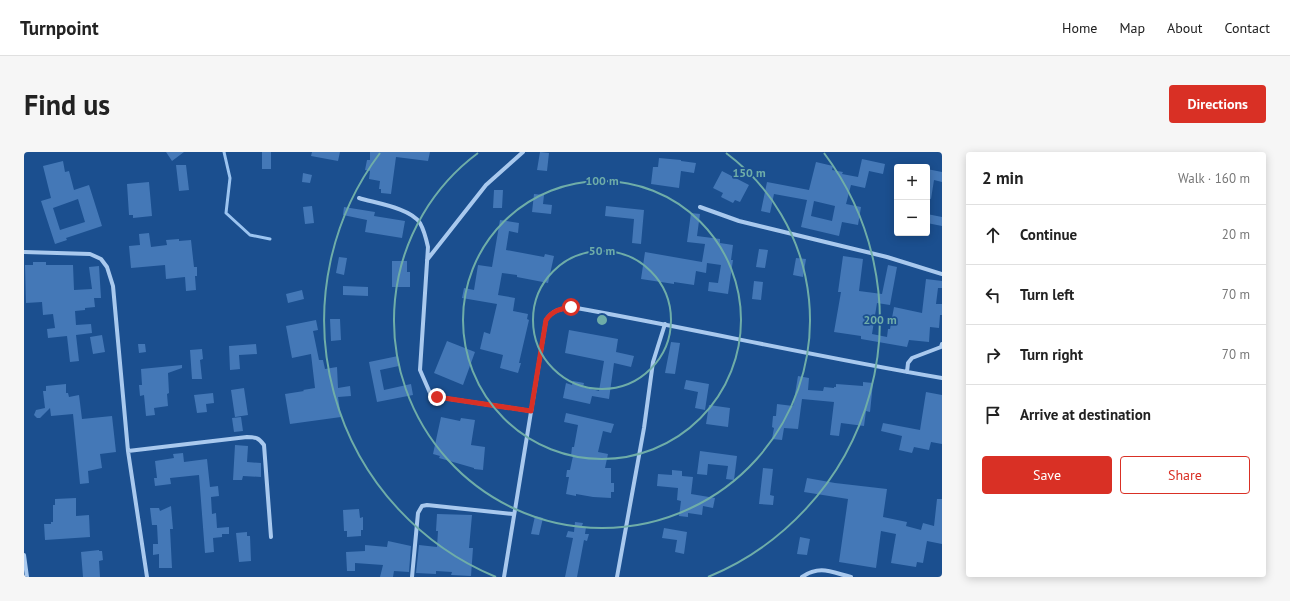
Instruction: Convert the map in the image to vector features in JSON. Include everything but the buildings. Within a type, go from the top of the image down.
[{"type":"street","points":[[427,260],[486,185],[523,152]]},
{"type":"street","points":[[359,198],[407,212],[419,221],[424,232],[428,247],[420,370],[430,393],[437,397],[531,411]]},
{"type":"street","points":[[700,207],[739,220],[880,255],[942,274]]},
{"type":"street","points":[[24,252],[90,254],[101,259],[107,267],[113,286],[128,451],[147,577]]},
{"type":"street","points":[[504,577],[546,320],[550,313],[562,308],[571,307],[942,378]]},
{"type":"street","points":[[617,577],[644,428],[653,362],[666,324]]},
{"type":"street","points":[[907,372],[908,363],[912,358],[941,347],[942,344]]},
{"type":"street","points":[[128,451],[255,437],[260,440],[264,446],[270,537]]},
{"type":"street","points":[[412,577],[418,513],[422,506],[427,505],[514,514]]},
{"type":"street","points":[[24,555],[27,577]]},
{"type":"street","points":[[802,577],[811,571],[823,570],[851,577]]},
{"type":"waterway","points":[[224,152],[230,178],[226,213],[250,235],[270,239]]},
{"type":"route","points":[[437,397],[531,411],[546,320],[550,313],[562,308],[571,307]]}]
